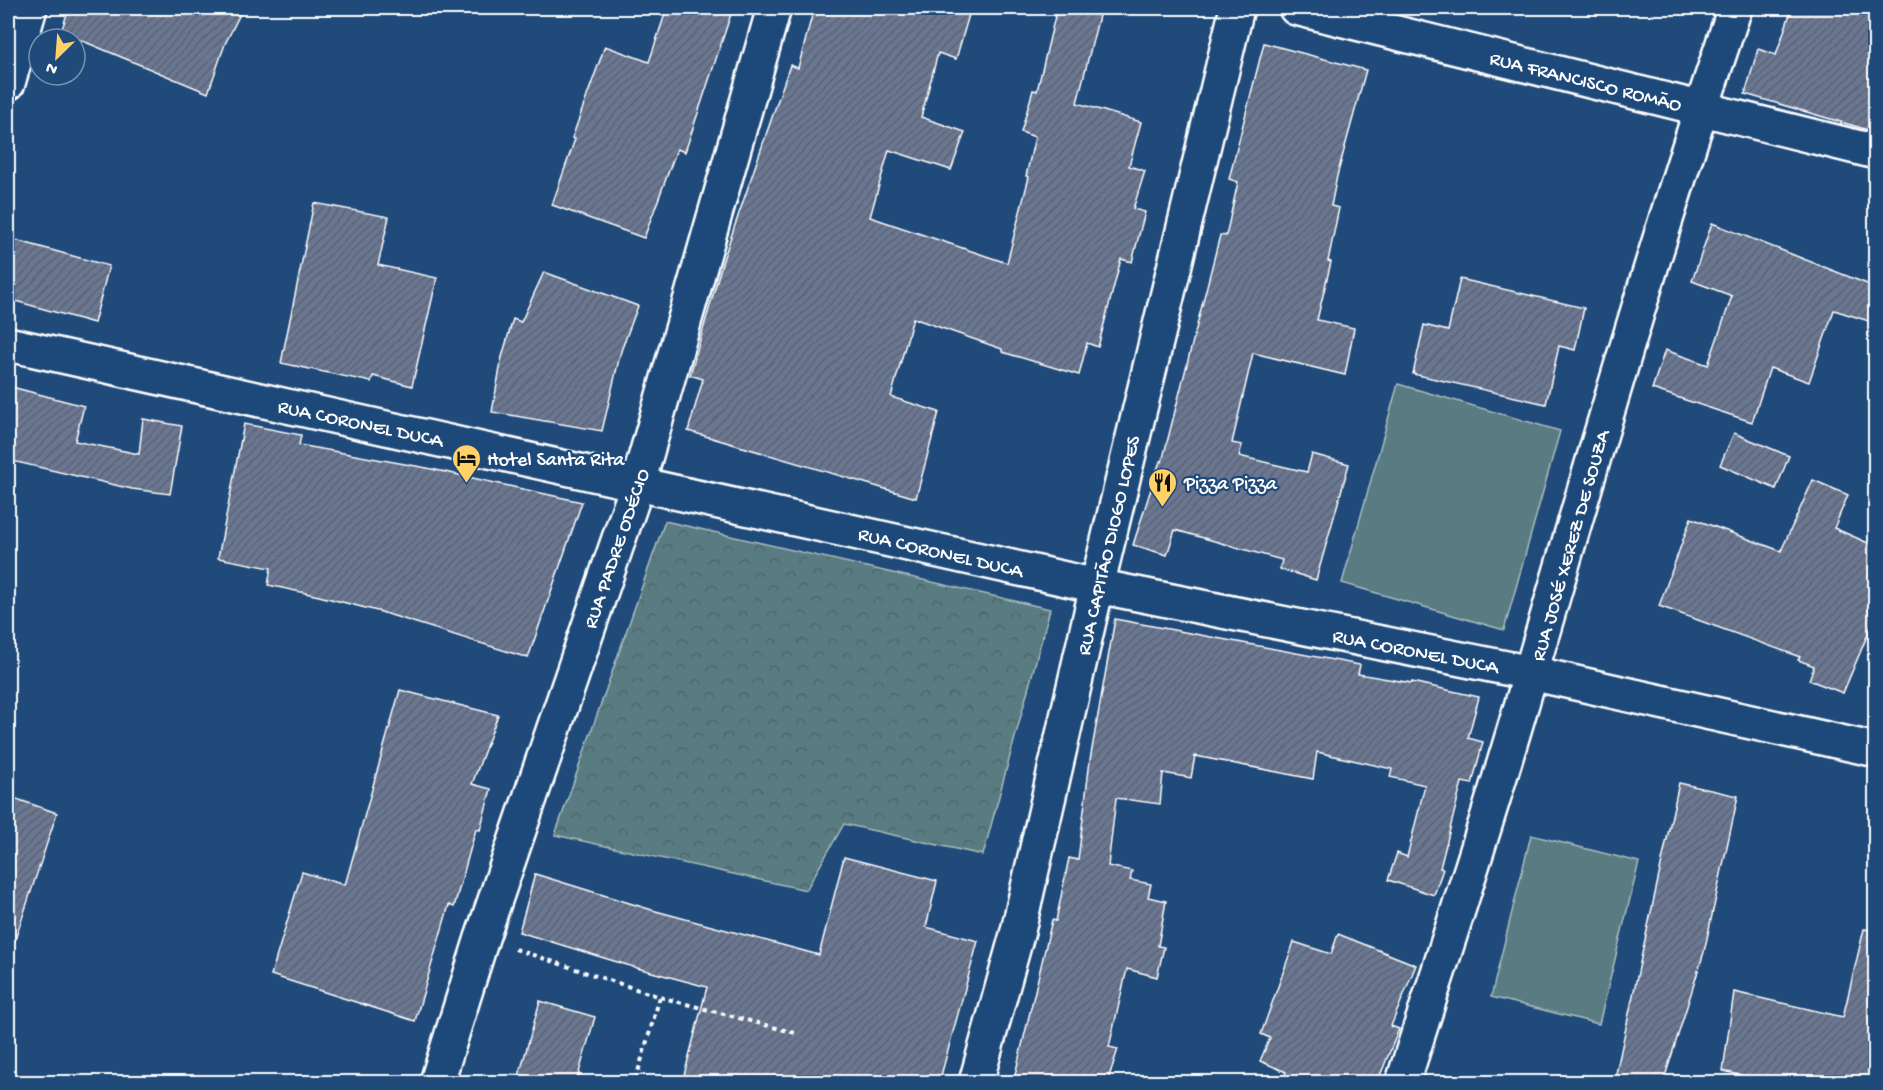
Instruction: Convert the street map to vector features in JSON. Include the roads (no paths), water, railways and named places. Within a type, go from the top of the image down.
[{"type":"street","points":[[8,83],[30,8]]},
{"type":"street","name":"RUA PADRE ODÉCIO","points":[[437,1083],[483,938],[638,483],[774,8]]},
{"type":"street","name":"RUA CAPITÃO DIOGO LOPES","points":[[976,1083],[1018,931],[1097,586],[1237,8]]},
{"type":"street","name":"RUA FRANCISCO ROMÃO","points":[[1296,8],[1875,152]]},
{"type":"street","name":"RUA JOSÉ XEREZ DE SOUZA","points":[[1403,1083],[1531,673],[1552,596],[1701,108],[1735,8]]},
{"type":"street","name":"RUA CORONEL DUCA","points":[[8,344],[1097,586],[1531,673],[1875,750]]},
{"type":"place","name":"Hotel Santa Rita","points":[[466,484]]},
{"type":"place","name":"Pizza Pizza","points":[[1163,508]]}]
